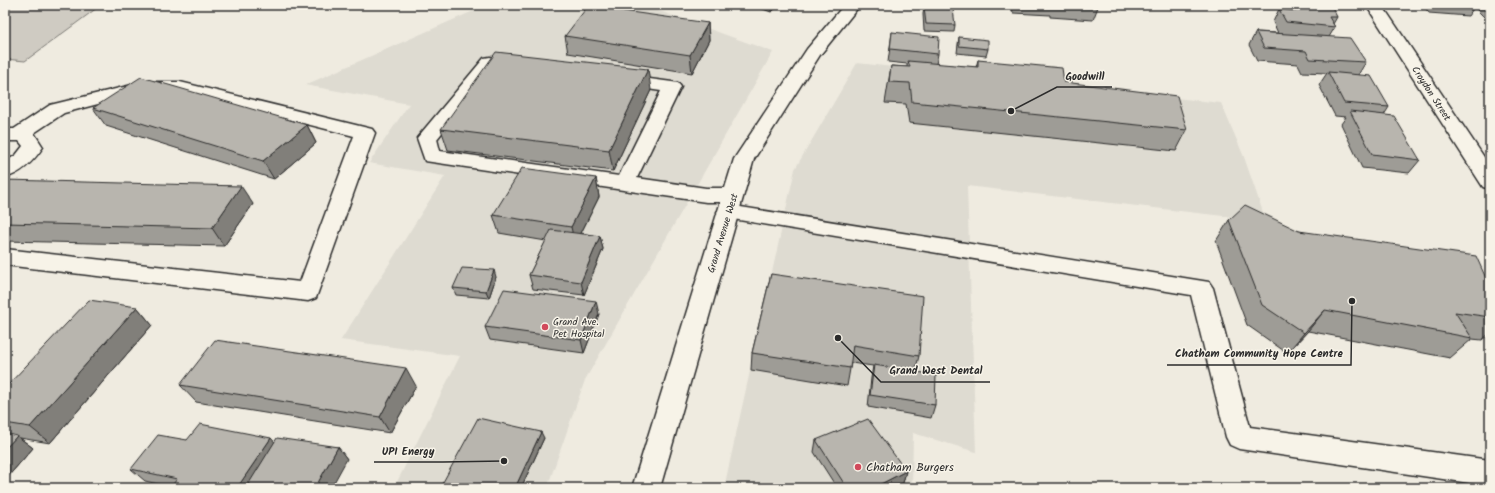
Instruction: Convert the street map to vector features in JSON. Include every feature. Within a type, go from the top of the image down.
[{"type":"main road","name":"Grand Avenue West","points":[[646,488],[744,159],[813,53],[852,5]]},
{"type":"main road","name":"Croydon Street","points":[[1374,5],[1490,182]]},
{"type":"main road","points":[[521,67],[490,62],[427,138],[432,156],[706,195],[731,203],[1201,288],[1239,437],[1490,473]]},
{"type":"main road","points":[[600,78],[672,88],[625,184]]},
{"type":"main road","points":[[5,257],[308,292],[365,133],[180,87],[153,87],[132,90],[57,109],[12,135]]},
{"type":"main road","points":[[5,171],[23,160],[30,153],[33,146],[32,141],[28,137],[12,135]]},
{"type":"shaded area","points":[[5,5],[101,5],[25,61],[5,59]]},
{"type":"shaded area","points":[[487,5],[643,5],[773,52],[585,380],[547,488],[394,488],[460,356],[341,340],[445,176],[369,163],[409,104],[305,85]]},
{"type":"shaded area","points":[[857,63],[1221,103],[1244,157],[1266,221],[967,186],[976,452],[913,433],[912,488],[724,488],[795,169]]},
{"type":"building","points":[[1069,5],[1097,5],[1098,7]]},
{"type":"building","points":[[1293,5],[1331,5],[1337,17],[1329,17],[1335,27],[1286,22],[1279,9],[1296,11]]},
{"type":"building","points":[[1433,5],[1469,5],[1473,9],[1434,6]]},
{"type":"building","points":[[588,6],[708,23],[690,55],[565,36]]},
{"type":"building","points":[[924,7],[953,9],[955,25],[926,24]]},
{"type":"building","points":[[892,32],[939,37],[938,54],[890,49]]},
{"type":"building","points":[[1256,32],[1350,38],[1366,62],[1310,59],[1306,51],[1264,48]]},
{"type":"building","points":[[959,37],[988,40],[988,49],[959,46]]},
{"type":"building","points":[[496,52],[648,69],[609,150],[441,129]]},
{"type":"building","points":[[978,60],[1062,68],[1064,82],[1177,96],[1187,130],[912,102],[910,83],[889,82],[891,66],[910,67],[908,61],[978,67]]},
{"type":"building","points":[[1328,72],[1371,76],[1389,107],[1344,103]]},
{"type":"building","points":[[141,77],[307,125],[263,161],[93,108]]},
{"type":"building","points":[[1350,111],[1394,116],[1420,160],[1372,154]]},
{"type":"building","points":[[522,168],[596,178],[571,227],[493,215]]},
{"type":"building","points":[[5,180],[241,186],[212,228],[5,223]]},
{"type":"building","points":[[1245,205],[1299,231],[1476,256],[1490,287],[1490,317],[1455,312],[1472,338],[1325,310],[1304,333],[1262,305],[1229,220]]},
{"type":"building","points":[[551,230],[600,236],[581,282],[529,275]]},
{"type":"building","points":[[462,268],[494,270],[486,291],[453,288]]},
{"type":"building","points":[[771,274],[923,296],[919,356],[853,345],[850,368],[752,353]]},
{"type":"building","name":"Grand Ave. Pet Hospital","points":[[504,289],[596,301],[581,340],[485,327]]},
{"type":"building","points":[[89,300],[137,307],[30,427],[5,423],[5,388]]},
{"type":"building","points":[[215,340],[406,368],[380,417],[180,385]]},
{"type":"building","points":[[874,365],[936,375],[935,405],[870,395]]},
{"type":"building","points":[[478,418],[541,432],[515,488],[458,488],[442,484]]},
{"type":"building","name":"Chatham Burgers","points":[[868,419],[906,471],[873,488],[847,488],[816,440]]},
{"type":"building","points":[[200,424],[271,438],[237,488],[170,488],[177,479],[131,469],[158,435],[187,440]]},
{"type":"building","points":[[5,433],[17,436],[5,449]]},
{"type":"building","points":[[277,438],[338,447],[315,488],[246,488]]},
{"type":"place","name":"Goodwill","points":[[1011,111]]},
{"type":"place","name":"Chatham Community Hope Centre","points":[[1352,301]]},
{"type":"place","name":"Grand Ave. Pet Hospital","points":[[545,327]]},
{"type":"place","name":"Grand West Dental","points":[[838,338]]},
{"type":"place","name":"UPI Energy","points":[[504,461]]},
{"type":"place","name":"Chatham Burgers","points":[[858,467]]}]
